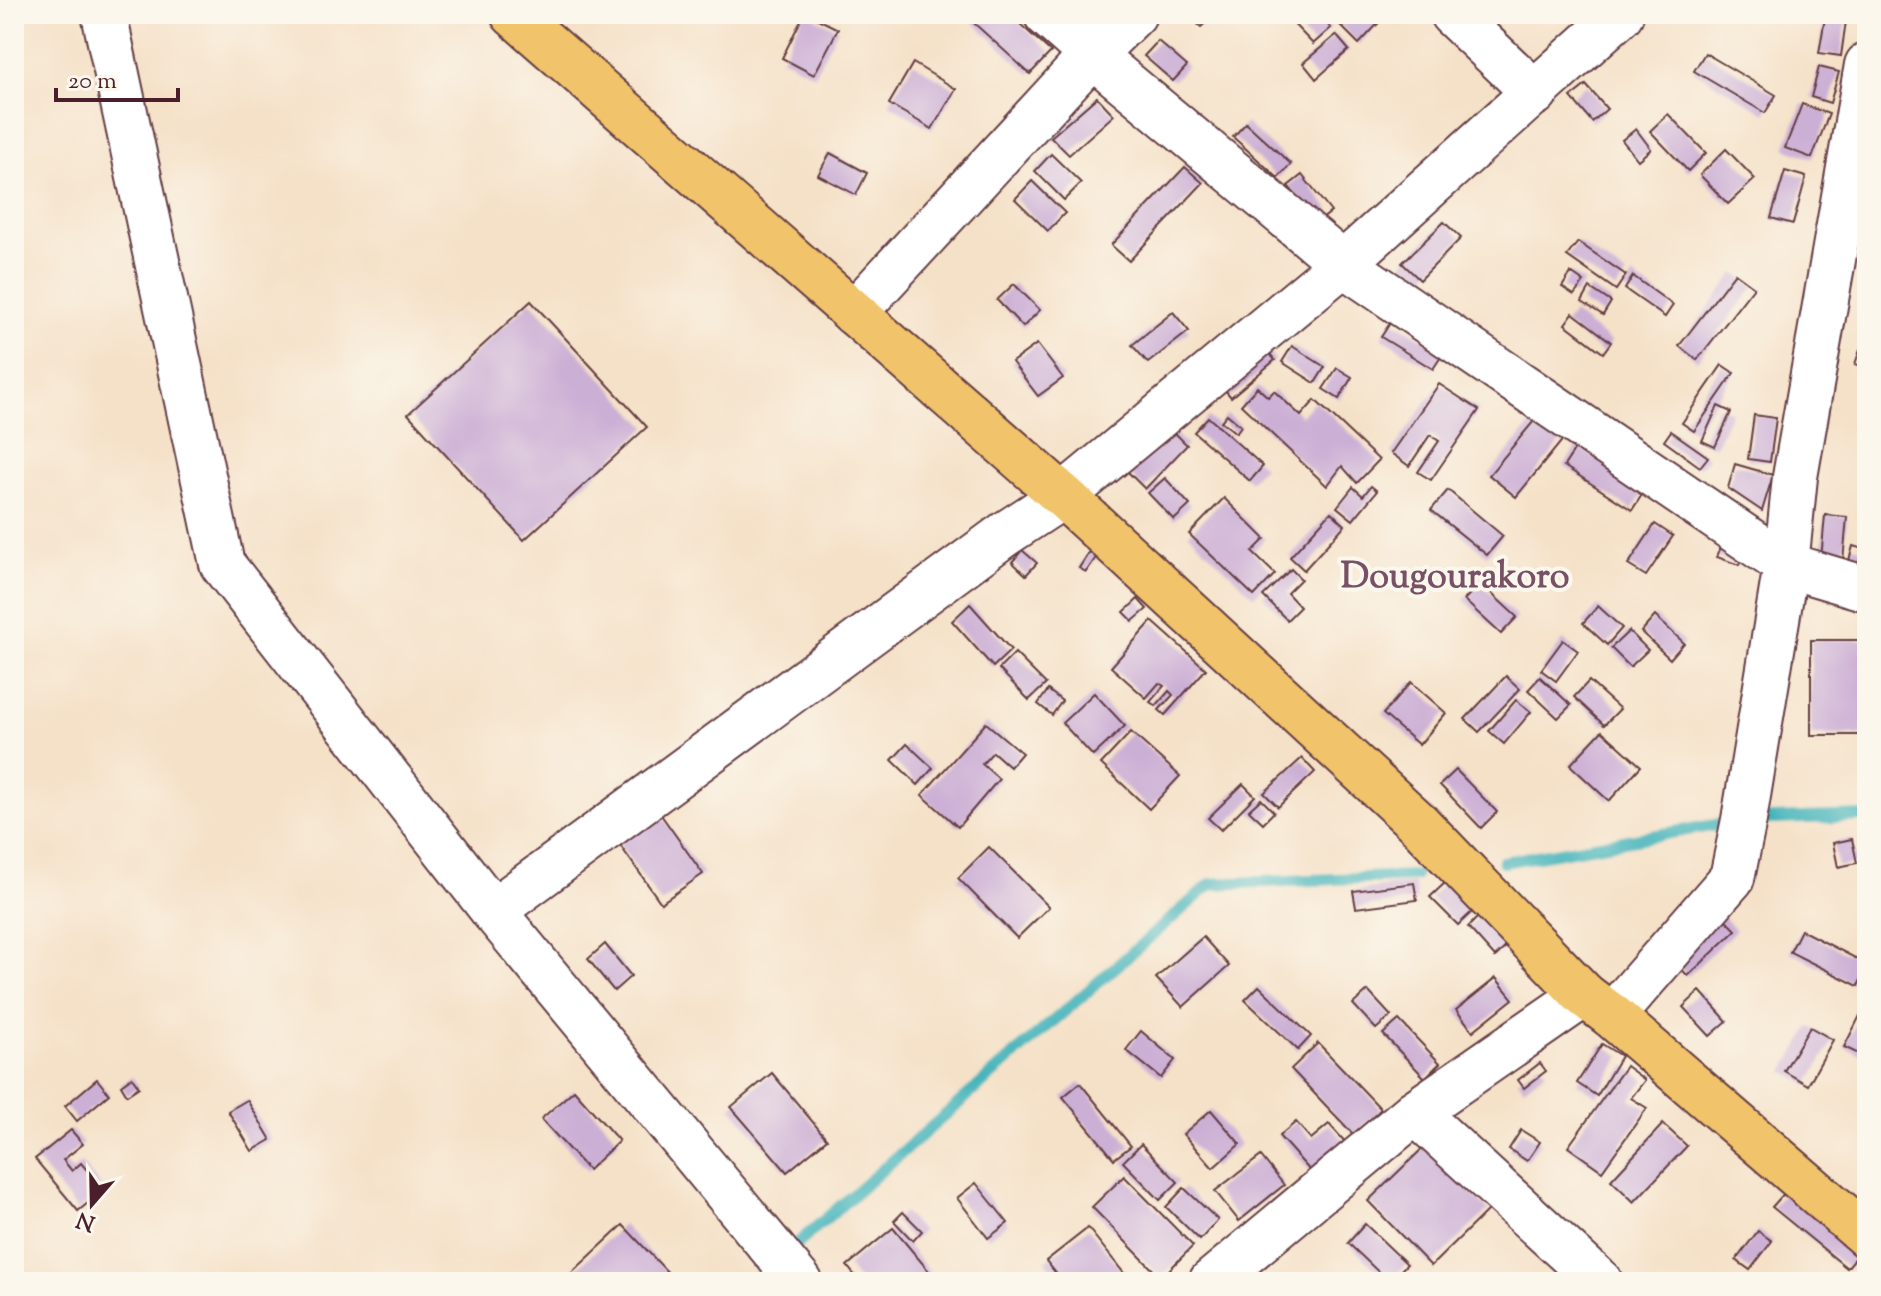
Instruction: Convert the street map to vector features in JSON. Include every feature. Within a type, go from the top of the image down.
[{"type":"main road","points":[[513,14],[1063,496],[1419,824],[1598,1006],[1867,1236]]},
{"type":"street","points":[[104,14],[222,564],[493,911],[800,1282]]},
{"type":"street","points":[[1046,14],[1343,264],[1786,565],[1867,589]]},
{"type":"street","points":[[854,313],[1092,55],[1134,14]]},
{"type":"street","points":[[1452,14],[1535,93]]},
{"type":"street","points":[[493,911],[1005,534],[1063,496],[1343,264],[1621,14]]},
{"type":"street","points":[[1211,1282],[1415,1112],[1598,1006],[1732,878],[1786,565],[1795,477],[1850,263],[1867,65]]},
{"type":"street","points":[[1415,1112],[1600,1282]]},
{"type":"building","points":[[804,14],[838,29],[814,75],[782,58]]},
{"type":"building","points":[[964,14],[1009,14],[1051,52],[1030,74]]},
{"type":"building","points":[[1187,14],[1214,14],[1201,27]]},
{"type":"building","points":[[1284,14],[1317,14],[1331,28],[1313,44]]},
{"type":"building","points":[[1349,14],[1387,14],[1359,44],[1339,24]]},
{"type":"building","points":[[1825,18],[1846,21],[1841,56],[1819,53]]},
{"type":"building","points":[[1336,35],[1349,50],[1316,79],[1303,63]]},
{"type":"building","points":[[1158,41],[1187,66],[1173,81],[1144,56]]},
{"type":"building","points":[[1705,53],[1776,95],[1765,113],[1694,71]]},
{"type":"building","points":[[913,63],[956,89],[932,129],[889,104]]},
{"type":"building","points":[[1819,67],[1839,72],[1830,103],[1811,97]]},
{"type":"building","points":[[1586,85],[1607,109],[1592,122],[1571,97]]},
{"type":"building","points":[[1097,97],[1114,115],[1069,155],[1051,137]]},
{"type":"building","points":[[1802,104],[1829,114],[1812,158],[1785,148]]},
{"type":"building","points":[[1668,114],[1706,153],[1688,171],[1650,131]]},
{"type":"building","points":[[1246,123],[1291,164],[1278,178],[1233,137]]},
{"type":"building","points":[[1636,129],[1651,149],[1638,160],[1622,140]]},
{"type":"building","points":[[1726,149],[1755,179],[1728,204],[1700,175]]},
{"type":"building","points":[[830,153],[867,173],[856,195],[818,175]]},
{"type":"building","points":[[1051,154],[1081,183],[1064,200],[1035,171]]},
{"type":"building","points":[[1185,167],[1203,183],[1129,261],[1111,245]]},
{"type":"building","points":[[1785,171],[1806,177],[1793,224],[1771,218]]},
{"type":"building","points":[[1302,175],[1331,212],[1318,222],[1288,186]]},
{"type":"building","points":[[1032,181],[1065,213],[1048,231],[1015,199]]},
{"type":"building","points":[[1444,222],[1461,238],[1420,280],[1402,263]]},
{"type":"building","points":[[1578,242],[1626,275],[1616,290],[1567,256]]},
{"type":"building","points":[[1571,273],[1584,282],[1574,295],[1562,287]]},
{"type":"building","points":[[1735,273],[1754,287],[1697,360],[1679,346]]},
{"type":"building","points":[[1633,276],[1673,305],[1665,317],[1625,289]]},
{"type":"building","points":[[1014,284],[1040,310],[1023,327],[997,300]]},
{"type":"building","points":[[1590,288],[1611,302],[1603,315],[1582,302]]},
{"type":"building","points":[[531,301],[647,427],[524,540],[408,414]]},
{"type":"building","points":[[1173,312],[1189,331],[1148,363],[1132,345]]},
{"type":"building","points":[[1573,313],[1611,342],[1603,353],[1565,324]]},
{"type":"building","points":[[1392,320],[1444,352],[1433,369],[1381,337]]},
{"type":"building","points":[[1867,330],[1867,368],[1855,364]]},
{"type":"building","points":[[1037,344],[1063,378],[1038,396],[1012,362]]},
{"type":"building","points":[[1262,344],[1275,360],[1231,397],[1218,382]]},
{"type":"building","points":[[1292,346],[1325,367],[1315,383],[1282,362]]},
{"type":"building","points":[[1722,365],[1734,373],[1694,431],[1682,423]]},
{"type":"building","points":[[1337,368],[1352,377],[1339,399],[1323,389]]},
{"type":"building","points":[[1439,384],[1479,410],[1431,480],[1418,472],[1439,441],[1430,435],[1409,466],[1391,453]]},
{"type":"building","points":[[1257,387],[1268,397],[1274,391],[1301,416],[1315,400],[1379,460],[1357,483],[1342,466],[1327,486],[1241,405]]},
{"type":"building","points":[[1718,406],[1731,412],[1715,447],[1702,441]]},
{"type":"building","points":[[1227,414],[1241,426],[1236,433],[1221,421]]},
{"type":"building","points":[[1754,415],[1776,418],[1770,462],[1748,459]]},
{"type":"building","points":[[1538,416],[1565,437],[1516,497],[1489,475]]},
{"type":"building","points":[[1208,417],[1263,466],[1250,481],[1194,432]]},
{"type":"building","points":[[1169,427],[1187,445],[1145,489],[1127,471]]},
{"type":"building","points":[[1671,431],[1708,457],[1700,467],[1664,441]]},
{"type":"building","points":[[1577,446],[1645,490],[1632,510],[1564,466]]},
{"type":"building","points":[[1735,464],[1773,475],[1762,511],[1728,488]]},
{"type":"building","points":[[1165,478],[1190,505],[1174,520],[1148,493]]},
{"type":"building","points":[[1371,486],[1377,491],[1353,520],[1337,507],[1353,487],[1363,496]]},
{"type":"building","points":[[1448,490],[1503,536],[1487,555],[1431,510]]},
{"type":"building","points":[[1224,498],[1265,539],[1252,552],[1275,574],[1254,596],[1189,534]]},
{"type":"building","points":[[1331,512],[1345,525],[1304,570],[1290,557]]},
{"type":"building","points":[[1825,515],[1847,517],[1843,562],[1821,560]]},
{"type":"building","points":[[1655,524],[1673,536],[1646,576],[1628,565]]},
{"type":"building","points":[[1723,541],[1745,549],[1739,565],[1717,557]]},
{"type":"building","points":[[1853,546],[1867,550],[1867,568],[1848,564]]},
{"type":"building","points":[[1022,550],[1037,563],[1026,575],[1012,562]]},
{"type":"building","points":[[1090,551],[1097,556],[1086,572],[1079,568]]},
{"type":"building","points":[[1291,569],[1301,579],[1287,593],[1300,607],[1287,620],[1263,596]]},
{"type":"building","points":[[1480,583],[1517,617],[1501,634],[1464,600]]},
{"type":"building","points":[[1138,599],[1147,609],[1133,621],[1124,612]]},
{"type":"building","points":[[970,604],[1011,650],[993,667],[952,621]]},
{"type":"building","points":[[1598,606],[1622,628],[1607,645],[1583,623]]},
{"type":"building","points":[[1655,616],[1684,643],[1670,659],[1641,632]]},
{"type":"building","points":[[1152,621],[1206,669],[1165,715],[1159,710],[1173,695],[1169,691],[1156,706],[1150,702],[1164,686],[1159,683],[1146,698],[1111,667]]},
{"type":"building","points":[[1629,631],[1648,650],[1630,667],[1611,648]]},
{"type":"building","points":[[1563,640],[1578,651],[1556,681],[1541,670]]},
{"type":"building","points":[[1811,640],[1867,640],[1867,735],[1811,735]]},
{"type":"building","points":[[1015,653],[1046,684],[1029,700],[999,669]]},
{"type":"building","points":[[1506,676],[1520,689],[1479,732],[1465,719]]},
{"type":"building","points":[[1540,677],[1571,705],[1558,718],[1528,690]]},
{"type":"building","points":[[1589,681],[1620,709],[1604,725],[1574,697]]},
{"type":"building","points":[[1411,682],[1446,713],[1419,745],[1383,714]]},
{"type":"building","points":[[1048,690],[1062,701],[1052,715],[1038,704]]},
{"type":"building","points":[[1094,693],[1125,726],[1093,756],[1062,723]]},
{"type":"building","points":[[1516,700],[1531,712],[1504,744],[1489,731]]},
{"type":"building","points":[[986,723],[1022,753],[1010,767],[993,752],[982,764],[999,779],[958,827],[922,795]]},
{"type":"building","points":[[1602,731],[1641,766],[1609,801],[1570,765]]},
{"type":"building","points":[[1131,732],[1180,776],[1149,809],[1101,764]]},
{"type":"building","points":[[907,744],[933,768],[918,785],[892,760]]},
{"type":"building","points":[[1302,758],[1315,772],[1278,807],[1264,793]]},
{"type":"building","points":[[1456,770],[1497,812],[1481,828],[1440,785]]},
{"type":"building","points":[[1243,784],[1255,796],[1221,830],[1208,818]]},
{"type":"building","points":[[1261,799],[1274,812],[1263,823],[1249,810]]},
{"type":"building","points":[[659,812],[703,874],[661,903],[617,841]]},
{"type":"building","points":[[1852,839],[1857,863],[1838,867],[1833,843]]},
{"type":"building","points":[[989,847],[1049,907],[1017,938],[958,878]]},
{"type":"building","points":[[1447,881],[1475,909],[1458,925],[1430,897]]},
{"type":"building","points":[[1414,883],[1417,900],[1356,908],[1353,891]]},
{"type":"building","points":[[1718,912],[1736,930],[1688,976],[1670,957]]},
{"type":"building","points":[[1482,913],[1510,943],[1495,957],[1468,927]]},
{"type":"building","points":[[1801,930],[1867,964],[1858,986],[1790,952]]},
{"type":"building","points":[[1203,937],[1229,966],[1183,1007],[1156,978]]},
{"type":"building","points":[[605,944],[631,976],[614,991],[588,959]]},
{"type":"building","points":[[1496,978],[1513,999],[1473,1031],[1456,1010]]},
{"type":"building","points":[[1259,986],[1311,1036],[1298,1050],[1245,1000]]},
{"type":"building","points":[[1368,991],[1391,1016],[1376,1029],[1353,1004]]},
{"type":"building","points":[[1700,991],[1727,1021],[1710,1036],[1683,1007]]},
{"type":"building","points":[[1867,1002],[1867,1058],[1844,1047]]},
{"type":"building","points":[[1399,1020],[1440,1063],[1425,1078],[1383,1034]]},
{"type":"building","points":[[1810,1027],[1833,1040],[1808,1085],[1784,1071]]},
{"type":"building","points":[[1141,1031],[1175,1060],[1161,1078],[1126,1050]]},
{"type":"building","points":[[1318,1043],[1381,1109],[1354,1135],[1291,1069]]},
{"type":"building","points":[[1602,1044],[1621,1056],[1597,1096],[1577,1083]]},
{"type":"building","points":[[1540,1063],[1546,1071],[1524,1088],[1518,1080]]},
{"type":"building","points":[[1626,1066],[1645,1080],[1631,1098],[1647,1108],[1602,1171],[1568,1147]]},
{"type":"building","points":[[772,1073],[827,1139],[787,1172],[731,1107]]},
{"type":"building","points":[[132,1077],[139,1087],[127,1095],[121,1085]]},
{"type":"building","points":[[97,1079],[109,1094],[77,1121],[65,1106]]},
{"type":"building","points":[[1080,1083],[1131,1146],[1114,1159],[1063,1097]]},
{"type":"building","points":[[574,1090],[619,1141],[588,1170],[541,1119]]},
{"type":"building","points":[[247,1100],[271,1140],[252,1151],[228,1111]]},
{"type":"building","points":[[1211,1110],[1240,1144],[1213,1168],[1183,1134]]},
{"type":"building","points":[[1296,1122],[1311,1139],[1329,1124],[1347,1144],[1313,1174],[1279,1136]]},
{"type":"building","points":[[1663,1124],[1687,1146],[1634,1202],[1611,1180]]},
{"type":"building","points":[[71,1130],[83,1144],[63,1160],[72,1171],[81,1163],[104,1190],[78,1211],[35,1159]]},
{"type":"building","points":[[1521,1130],[1540,1142],[1527,1161],[1509,1149]]},
{"type":"building","points":[[1141,1144],[1178,1182],[1160,1200],[1123,1162]]},
{"type":"building","points":[[1425,1146],[1488,1210],[1431,1266],[1368,1201]]},
{"type":"building","points":[[1261,1156],[1284,1185],[1239,1221],[1215,1191]]},
{"type":"building","points":[[1124,1176],[1193,1246],[1161,1278],[1092,1207]]},
{"type":"building","points":[[976,1183],[1008,1223],[988,1238],[957,1198]]},
{"type":"building","points":[[1184,1188],[1218,1220],[1200,1240],[1166,1207]]},
{"type":"building","points":[[1789,1188],[1863,1249],[1847,1268],[1772,1207]]},
{"type":"building","points":[[903,1212],[922,1231],[913,1241],[894,1221]]},
{"type":"building","points":[[1365,1224],[1407,1264],[1389,1282],[1348,1243]]},
{"type":"building","points":[[623,1225],[672,1277],[667,1282],[562,1282]]},
{"type":"building","points":[[893,1228],[938,1282],[860,1282],[847,1266]]},
{"type":"building","points":[[1088,1228],[1131,1282],[1063,1282],[1046,1261]]},
{"type":"building","points":[[1758,1231],[1772,1241],[1750,1270],[1736,1260]]},
{"type":"waterway","points":[[1503,862],[1744,820],[1867,816]]},
{"type":"waterway","points":[[753,1282],[1211,884],[1415,876]]},
{"type":"district","name":"Dougourakoro","points":[[1455,574]]}]
